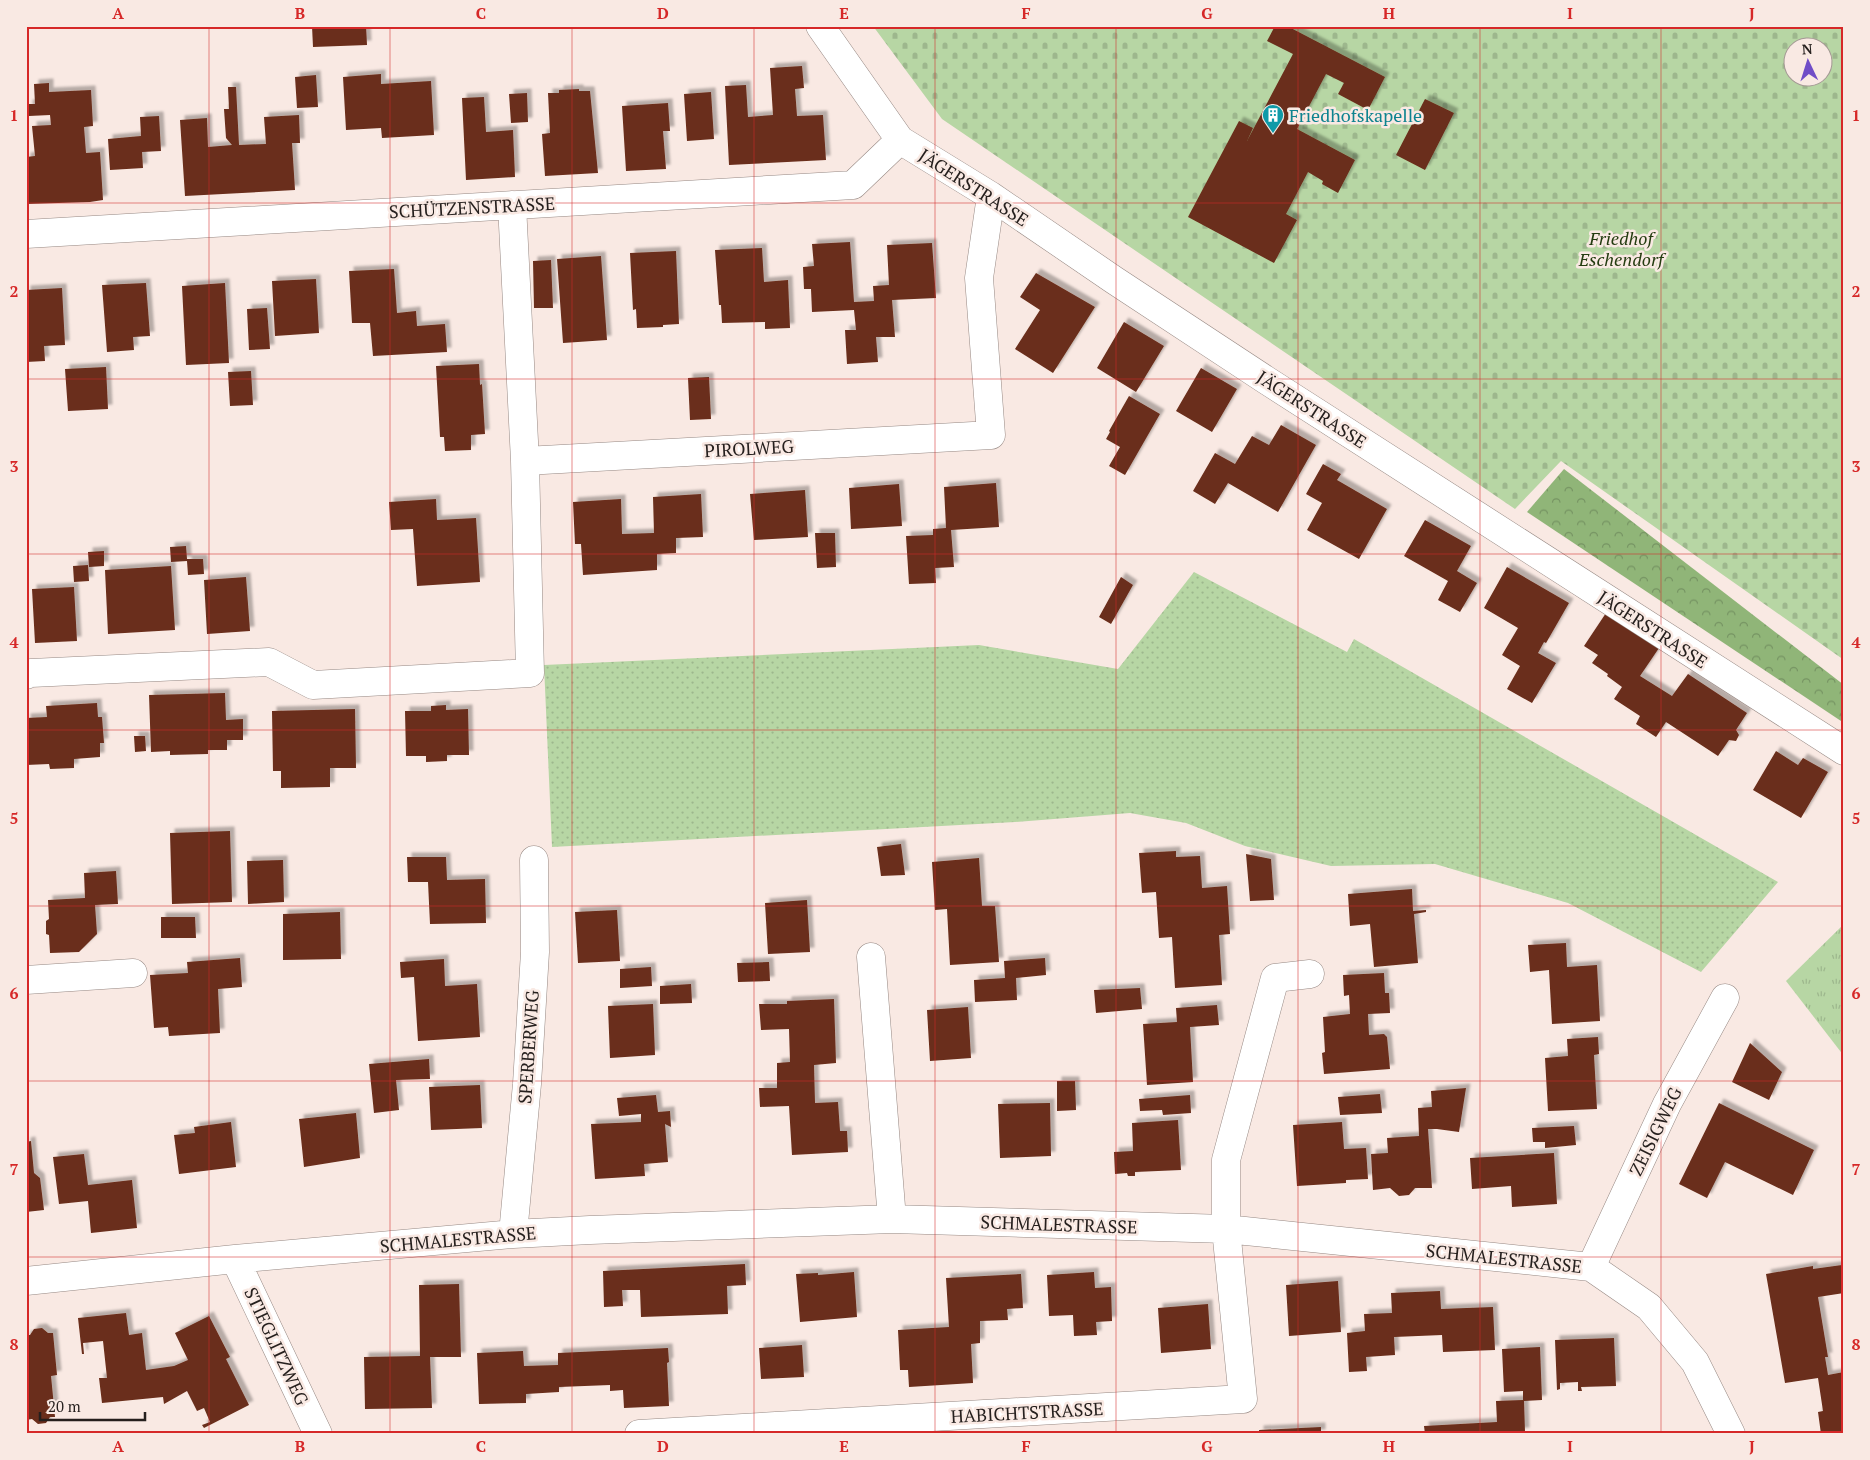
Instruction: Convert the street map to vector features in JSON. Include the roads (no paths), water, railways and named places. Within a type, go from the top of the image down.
[{"type":"street","name":"JÄGERSTRASSE","points":[[820,26],[900,140],[991,196],[1106,275],[1258,374],[1844,751]]},
{"type":"street","name":"SCHÜTZENSTRASSE","points":[[26,234],[853,186],[900,140]]},
{"type":"street","name":"PIROLWEG","points":[[525,461],[991,435],[979,278],[991,196]]},
{"type":"street","points":[[26,675],[269,662],[313,685],[530,673],[525,461],[512,205]]},
{"type":"street","name":"SPERBERWEG","points":[[513,1234],[527,1084],[535,952],[534,860]]},
{"type":"street","points":[[871,957],[892,1219]]},
{"type":"street","points":[[26,980],[133,973]]},
{"type":"street","points":[[1226,1229],[1226,1160],[1275,978],[1310,974]]},
{"type":"street","name":"ZEISIGWEG","points":[[1591,1267],[1667,1104],[1725,998]]},
{"type":"street","name":"SCHMALESTRASSE","points":[[26,1282],[235,1259],[513,1234],[892,1219],[1226,1229],[1591,1267],[1649,1307],[1695,1362],[1731,1434]]},
{"type":"street","name":"HABICHTSTRASSE","points":[[639,1434],[1243,1399],[1226,1229]]},
{"type":"street","name":"STIEGLITZWEG","points":[[235,1259],[318,1434]]},
{"type":"place","name":"Friedhofskapelle","points":[[1273,134]]},
{"type":"park label","name":"Friedhof Eschendorf","points":[[1621,248]]}]
